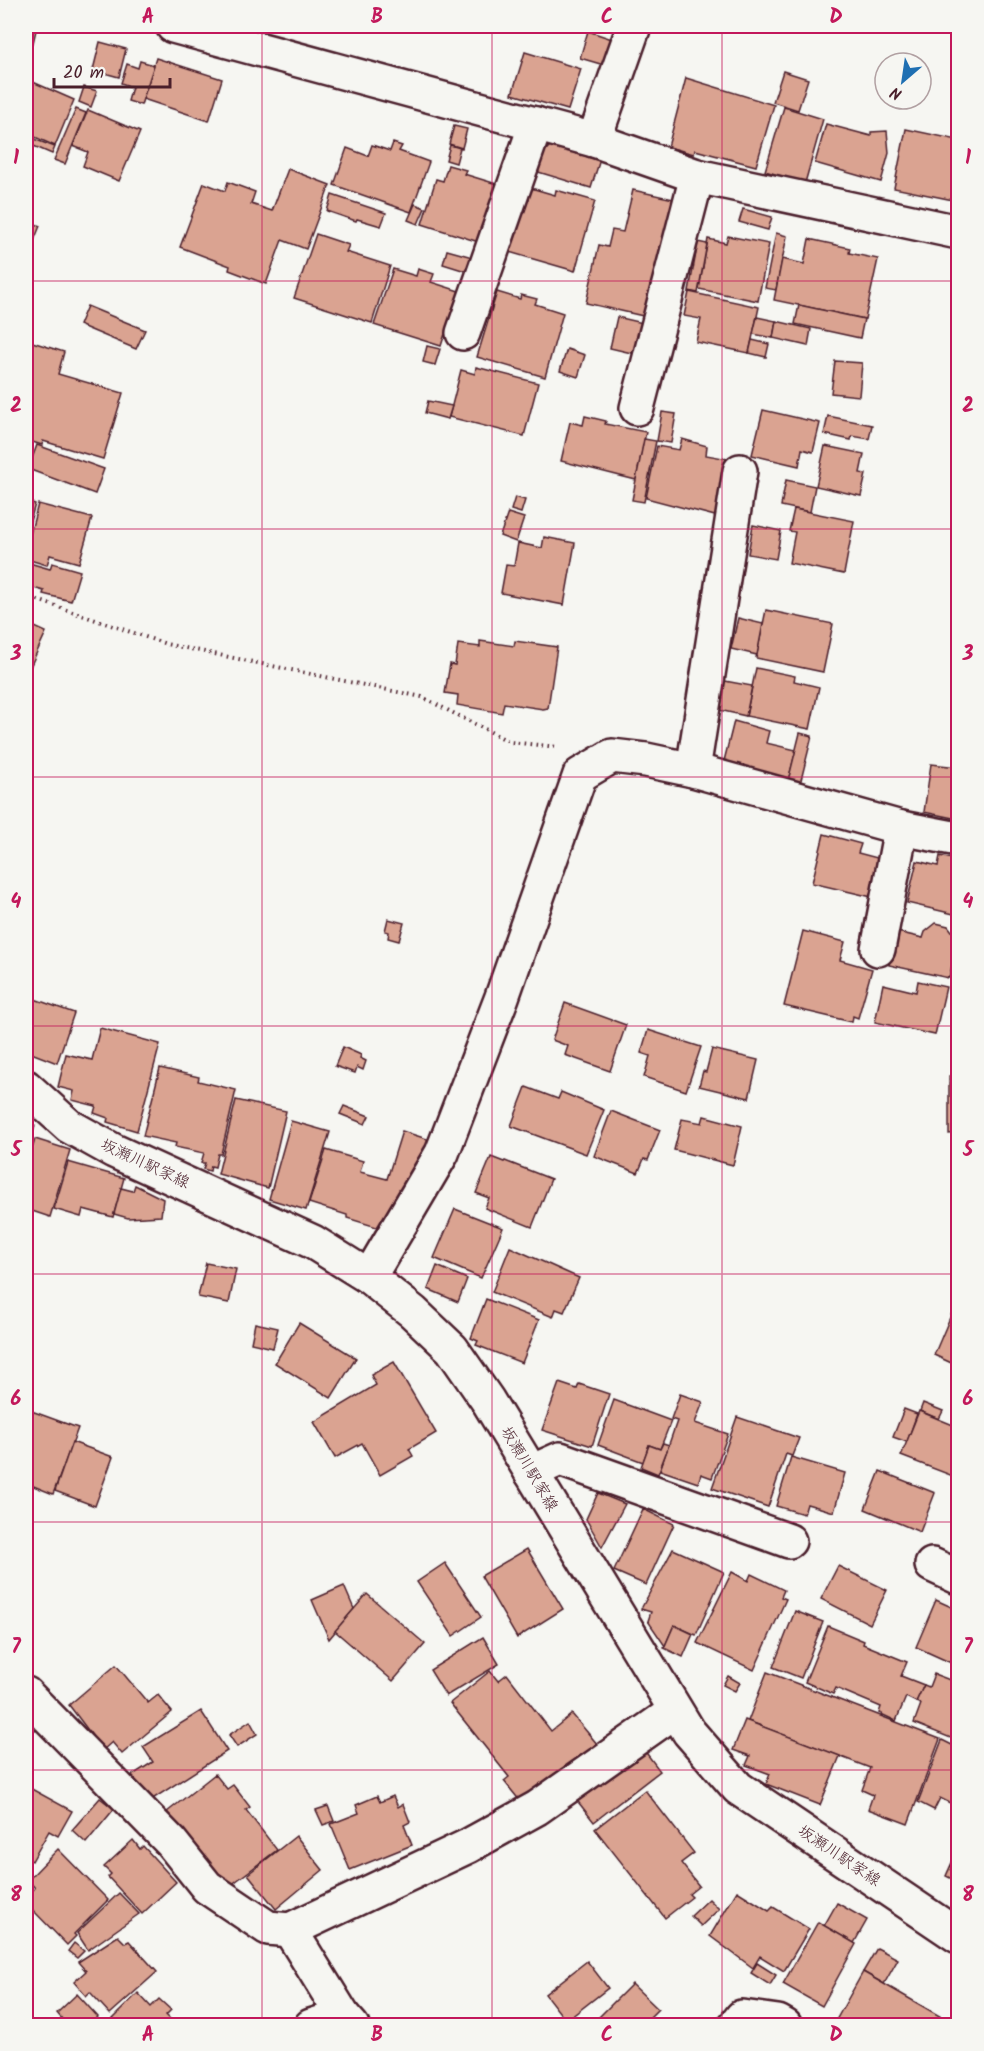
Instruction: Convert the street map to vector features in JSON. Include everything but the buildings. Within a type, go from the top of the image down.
[{"type":"street","points":[[173,26],[594,140],[697,176],[958,232]]},
{"type":"street","points":[[594,140],[634,26]]},
{"type":"street","points":[[463,333],[536,124]]},
{"type":"street","points":[[637,408],[697,176]]},
{"type":"street","points":[[693,770],[740,471]]},
{"type":"street","points":[[369,1277],[442,1154],[502,997],[580,775],[612,756],[646,760],[693,770],[902,828],[958,838]]},
{"type":"street","points":[[878,949],[902,828]]},
{"type":"street","name":"坂瀬川駅家線","points":[[26,1086],[69,1126],[114,1151],[313,1242],[369,1277],[413,1312],[452,1349],[488,1401],[689,1732],[738,1788],[958,1936]]},
{"type":"street","points":[[531,1472],[560,1459],[789,1541]]},
{"type":"street","points":[[26,1694],[171,1842],[207,1887],[268,1928],[290,1930],[468,1846],[537,1808],[675,1711]]},
{"type":"street","points":[[290,1930],[348,2021],[311,2025]]},
{"type":"street","points":[[735,2025],[742,2017],[785,2025]]},
{"type":"path","points":[[26,596],[166,644],[422,697],[510,742],[573,749],[601,763]]}]
